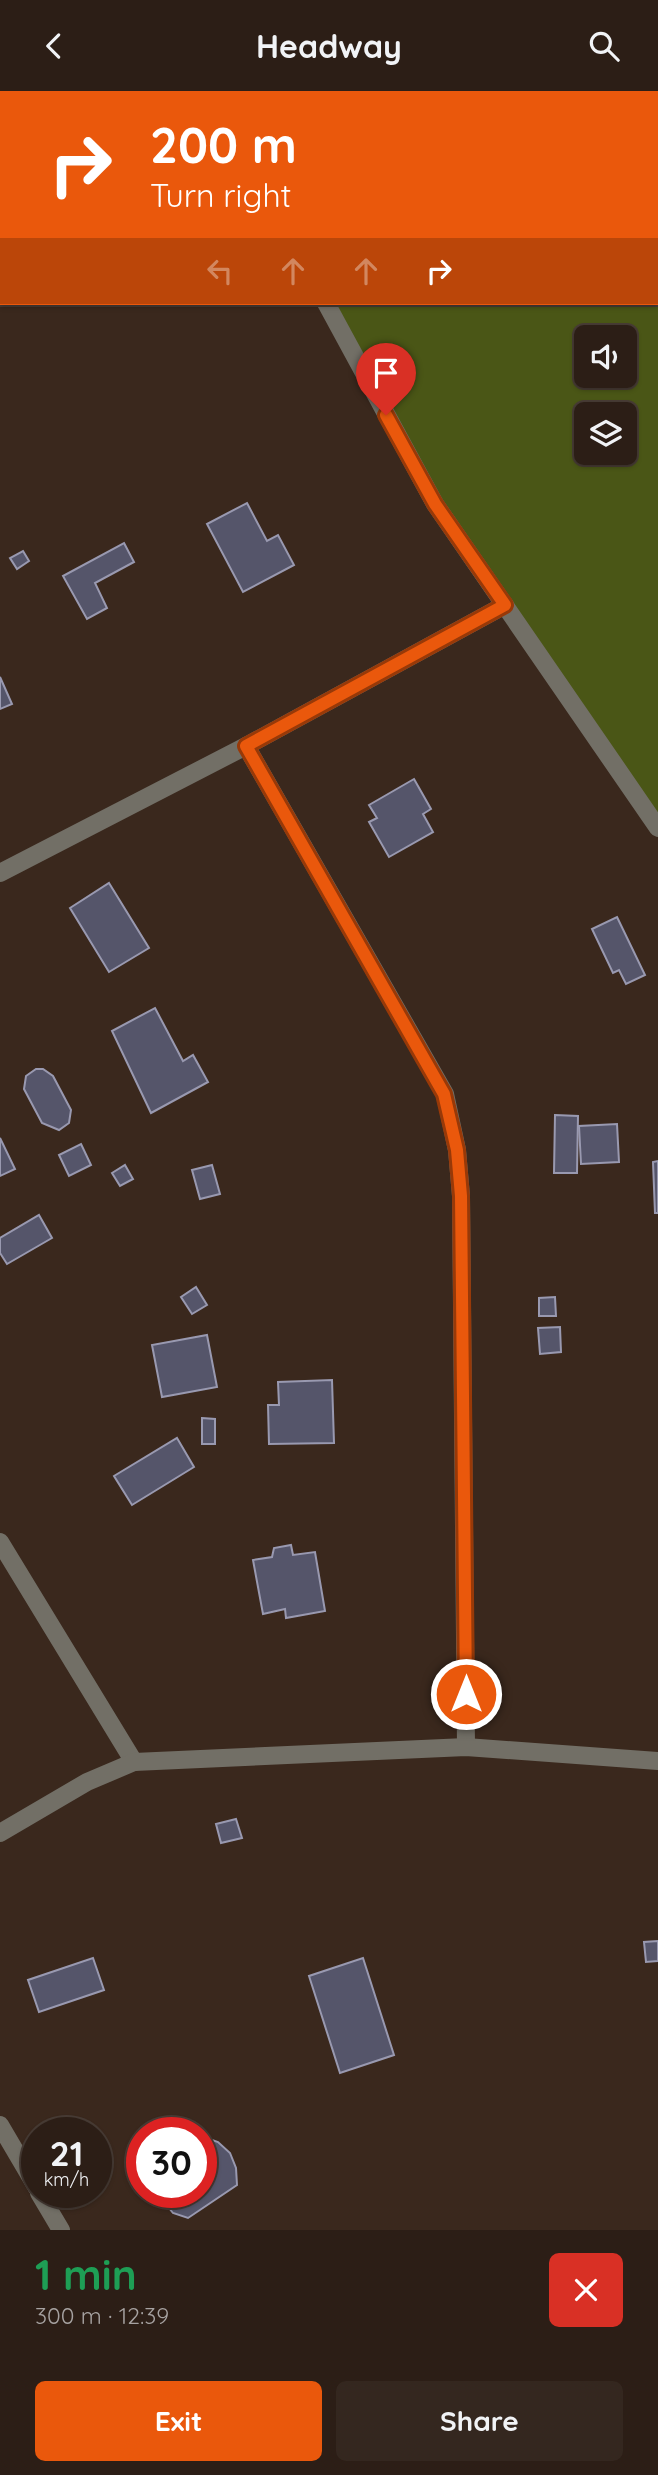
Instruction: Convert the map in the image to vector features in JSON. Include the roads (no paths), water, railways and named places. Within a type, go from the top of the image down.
[{"type":"street","points":[[327,305],[435,504],[658,828]]},
{"type":"street","points":[[0,873],[246,746],[505,605]]},
{"type":"street","points":[[246,746],[444,1094],[457,1150],[461,1196],[466,1747]]},
{"type":"street","points":[[0,1542],[134,1762]]},
{"type":"street","points":[[0,1833],[87,1783],[134,1762],[466,1747],[658,1761]]},
{"type":"street","points":[[0,2125],[21,2161]]},
{"type":"street","points":[[48,2208],[61,2230]]}]
